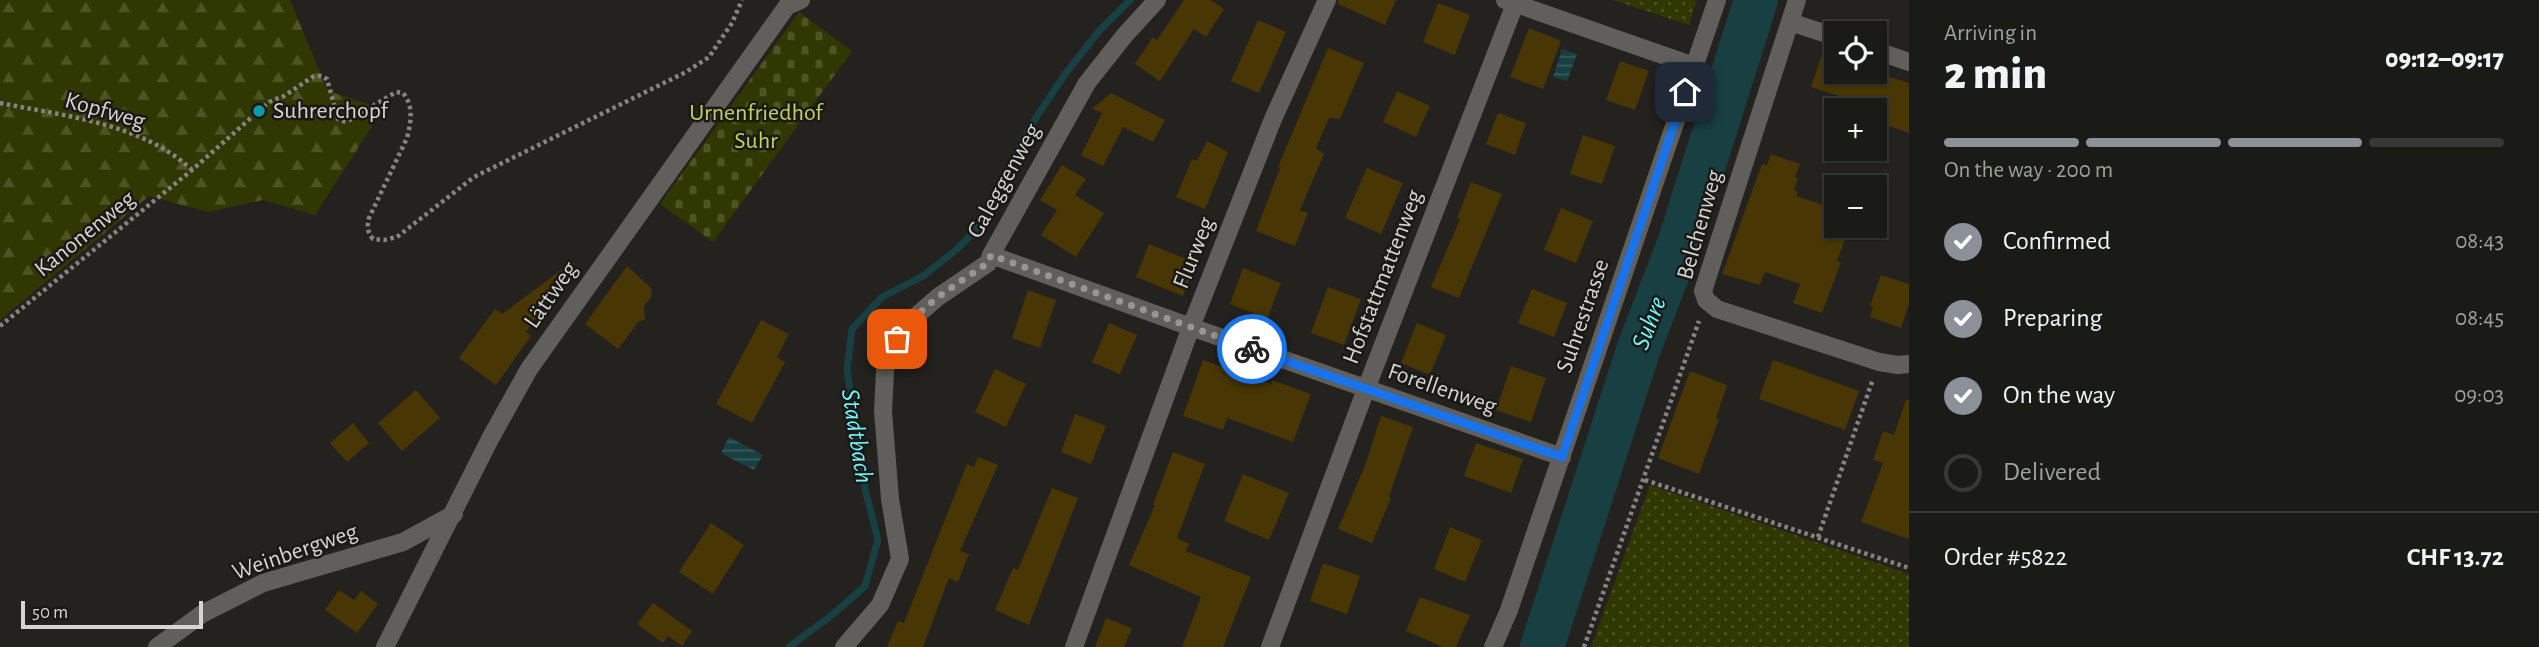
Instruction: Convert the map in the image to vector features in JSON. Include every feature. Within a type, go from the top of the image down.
[{"type":"street","name":"Galeggenweg","points":[[844,647],[880,605],[900,559],[890,499],[883,411],[886,353],[907,324],[938,297],[988,263],[1087,83],[1157,0]]},
{"type":"street","name":"Flurweg","points":[[1074,647],[1191,327],[1273,119],[1328,0]]},
{"type":"street","name":"Suhrestrasse","points":[[1493,647],[1509,610],[1562,457],[1717,0]]},
{"type":"street","name":"Belchenweg","points":[[1797,0],[1703,291],[1706,300],[1717,309],[1880,362],[1909,364]]},
{"type":"street","name":"Lättweg","points":[[385,647],[490,439],[529,369],[789,2]]},
{"type":"street","points":[[1510,2],[1694,66]]},
{"type":"street","name":"Hofstattmattenweg","points":[[1270,647],[1510,2]]},
{"type":"street","points":[[1790,22],[1824,33]]},
{"type":"street","points":[[1887,54],[1909,62]]},
{"type":"street","name":"Forellenweg","points":[[991,255],[1562,457]]},
{"type":"street","name":"Weinbergweg","points":[[157,647],[202,614],[263,583],[403,542],[454,514]]},
{"type":"path","name":"Kanonenweg","points":[[0,326],[192,170],[269,102],[284,96],[314,76],[327,79],[338,119],[346,122],[396,92],[403,93],[411,106],[411,124],[407,138],[369,218],[369,234],[373,239],[384,240],[397,237],[422,220],[474,177],[642,95],[709,57],[732,23],[742,0]]},
{"type":"path","name":"Kopfweg","points":[[0,103],[93,122],[142,138],[175,154],[192,170]]},
{"type":"path","points":[[1584,647],[1706,300]]},
{"type":"path","points":[[1818,537],[1880,362]]},
{"type":"path","points":[[1644,480],[1909,568]]},
{"type":"green space","points":[[0,0],[290,0],[328,91],[383,109],[315,215],[263,200],[208,212],[149,196],[0,320]]},
{"type":"green space","points":[[1613,0],[1697,0],[1689,25]]},
{"type":"green space","name":"Urnenfriedhof Suhr","points":[[799,12],[852,51],[713,242],[660,204]]},
{"type":"green space","points":[[1650,485],[1909,574],[1909,647],[1591,647]]},
{"type":"water","points":[[1562,49],[1577,54],[1567,81],[1553,77]]},
{"type":"water","points":[[729,437],[763,455],[754,470],[721,453]]},
{"type":"building","points":[[1184,0],[1211,0],[1224,9],[1206,37],[1194,29],[1160,81],[1135,64],[1153,37],[1157,40]]},
{"type":"building","points":[[1338,0],[1396,0],[1385,25],[1338,4]]},
{"type":"building","points":[[1438,3],[1470,15],[1455,55],[1423,42]]},
{"type":"building","points":[[1258,20],[1286,32],[1259,93],[1231,81]]},
{"type":"building","points":[[1529,28],[1561,41],[1543,89],[1510,77]]},
{"type":"building","points":[[1328,48],[1364,63],[1340,119],[1329,118],[1316,148],[1324,154],[1300,210],[1308,213],[1295,246],[1256,231],[1280,168],[1278,167]]},
{"type":"building","points":[[1824,48],[1824,84],[1887,84],[1887,76],[1909,83],[1909,133],[1887,125],[1887,98],[1845,98],[1811,87]]},
{"type":"building","points":[[1620,61],[1649,71],[1635,110],[1606,100]]},
{"type":"building","points":[[1397,91],[1430,106],[1416,137],[1383,122]]},
{"type":"building","points":[[1111,93],[1165,120],[1153,142],[1123,127],[1103,166],[1081,155],[1102,113],[1092,109]]},
{"type":"building","points":[[1498,113],[1526,123],[1515,155],[1486,144]]},
{"type":"building","points":[[1583,135],[1615,146],[1602,184],[1570,174]]},
{"type":"building","points":[[1207,141],[1228,152],[1205,209],[1176,197],[1192,159],[1197,161]]},
{"type":"building","points":[[1771,154],[1800,164],[1795,177],[1798,178],[1794,190],[1798,192],[1796,196],[1824,205],[1824,238],[1846,238],[1837,261],[1841,262],[1822,313],[1793,303],[1800,284],[1765,272],[1760,285],[1722,274],[1762,164],[1767,165]]},
{"type":"building","points":[[1062,165],[1086,179],[1075,195],[1104,213],[1076,257],[1041,235],[1057,210],[1040,200]]},
{"type":"building","points":[[1367,168],[1403,183],[1381,234],[1345,218]]},
{"type":"building","points":[[1471,182],[1502,194],[1459,298],[1431,287],[1460,219],[1457,218]]},
{"type":"building","points":[[1561,208],[1593,221],[1576,263],[1544,250]]},
{"type":"building","points":[[1149,244],[1196,263],[1183,296],[1136,277]]},
{"type":"building","points":[[572,262],[575,265],[526,332],[531,336],[496,385],[459,358],[495,309],[502,314]]},
{"type":"building","points":[[627,266],[651,288],[652,296],[644,306],[645,320],[639,321],[618,349],[585,324]]},
{"type":"building","points":[[1243,268],[1281,283],[1267,319],[1230,304]]},
{"type":"building","points":[[1881,275],[1909,284],[1909,304],[1901,328],[1870,317],[1873,307],[1870,306]]},
{"type":"building","points":[[1328,287],[1361,299],[1344,345],[1311,333]]},
{"type":"building","points":[[1532,289],[1567,303],[1554,337],[1518,323]]},
{"type":"building","points":[[1028,290],[1056,300],[1040,348],[1012,338]]},
{"type":"building","points":[[761,320],[789,334],[777,357],[785,362],[752,423],[716,404]]},
{"type":"building","points":[[1109,323],[1137,335],[1120,374],[1092,362]]},
{"type":"building","points":[[1417,323],[1446,335],[1430,375],[1401,363]]},
{"type":"building","points":[[1203,360],[1271,384],[1272,380],[1311,394],[1293,442],[1227,418],[1223,430],[1183,416]]},
{"type":"building","points":[[1773,360],[1859,391],[1845,430],[1759,399]]},
{"type":"building","points":[[1511,366],[1546,378],[1531,422],[1496,410]]},
{"type":"building","points":[[995,369],[1026,384],[1006,427],[975,412]]},
{"type":"building","points":[[1690,371],[1727,385],[1716,418],[1719,419],[1699,474],[1658,458]]},
{"type":"building","points":[[416,390],[440,418],[402,451],[378,423]]},
{"type":"building","points":[[1906,400],[1909,400],[1909,539],[1861,522],[1883,463],[1873,460],[1883,431],[1894,435]]},
{"type":"building","points":[[1075,414],[1106,426],[1091,464],[1061,452]]},
{"type":"building","points":[[1381,416],[1413,427],[1389,497],[1391,498],[1372,543],[1338,529],[1366,463]]},
{"type":"building","points":[[353,423],[369,443],[347,462],[330,443]]},
{"type":"building","points":[[1476,443],[1523,459],[1511,493],[1464,476]]},
{"type":"building","points":[[1173,452],[1205,464],[1177,538],[1189,544],[1186,551],[1251,577],[1223,647],[1182,647],[1201,597],[1129,565],[1155,505]]},
{"type":"building","points":[[978,457],[998,465],[960,551],[969,554],[958,582],[949,578],[923,647],[887,647],[898,621],[904,623],[967,464],[974,467]]},
{"type":"building","points":[[1243,474],[1289,493],[1269,540],[1224,521]]},
{"type":"building","points":[[1052,488],[1078,498],[1029,625],[995,610],[1013,568],[1018,570]]},
{"type":"building","points":[[711,523],[744,545],[713,594],[679,572]]},
{"type":"building","points":[[1450,527],[1482,540],[1465,582],[1434,569]]},
{"type":"building","points":[[1323,563],[1360,576],[1347,614],[1310,601]]},
{"type":"building","points":[[339,590],[354,600],[361,591],[378,604],[357,633],[325,610]]},
{"type":"building","points":[[1420,597],[1470,615],[1456,647],[1443,647],[1406,631]]},
{"type":"building","points":[[653,603],[692,631],[682,646],[668,636],[663,643],[637,624]]},
{"type":"building","points":[[1106,618],[1132,628],[1124,647],[1095,647]]},
{"type":"waterway","name":"Stadtbach","points":[[789,647],[865,586],[878,540],[865,489],[847,370],[852,329],[882,297],[923,276],[974,232],[1030,127],[1063,77],[1099,31],[1130,0]]},
{"type":"waterway","name":"Suhre","points":[[1542,647],[1639,348],[1679,244],[1756,0]]},
{"type":"way so far","points":[[897,339],[907,324],[938,297],[988,263],[991,255],[1252,349]]},
{"type":"place","name":"Suhrerchopf","points":[[259,111]]},
{"type":"route","points":[[1252,349],[1562,457],[1685,92]]}]
